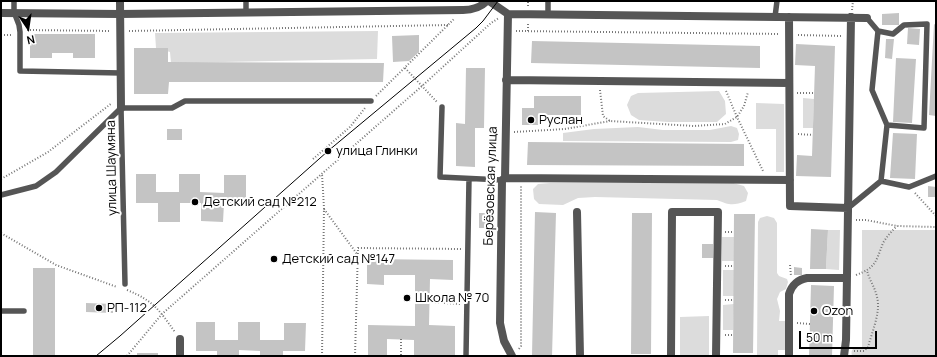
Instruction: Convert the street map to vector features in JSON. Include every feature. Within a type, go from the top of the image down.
[{"type":"street","points":[[120,1],[121,108]]},
{"type":"street","points":[[1,12],[120,14],[473,10],[482,6],[488,1],[508,14],[867,18]]},
{"type":"street","name":"Берёзовская улица","points":[[508,14],[500,323],[504,341],[515,354]]},
{"type":"street","points":[[789,17],[790,206],[848,208]]},
{"type":"street","points":[[844,353],[847,278],[851,17]]},
{"type":"street","points":[[506,80],[789,83]]},
{"type":"street","points":[[503,179],[790,180]]},
{"type":"street","points":[[577,212],[580,356]]},
{"type":"street","points":[[671,356],[672,212],[718,212],[716,356]]},
{"type":"street","points":[[789,356],[789,294],[791,288],[800,279],[847,278]]},
{"type":"street","points":[[180,339],[180,356]]},
{"type":"lane","points":[[14,1],[14,12],[20,32],[20,72],[121,74]]},
{"type":"lane","points":[[246,1],[246,13]]},
{"type":"lane","points":[[548,1],[548,14]]},
{"type":"lane","points":[[775,17],[777,1]]},
{"type":"lane","points":[[867,18],[878,31],[893,34],[904,25],[927,24],[924,128],[887,125]]},
{"type":"lane","points":[[848,208],[881,181],[887,125],[872,90],[878,31]]},
{"type":"lane","points":[[121,108],[172,108],[185,102],[371,101]]},
{"type":"lane","points":[[442,107],[440,177],[503,179]]},
{"type":"lane","name":"улица Шаумяна","points":[[1,195],[36,186],[56,172],[121,108]]},
{"type":"lane","name":"улица Шаумяна","points":[[121,108],[125,287]]},
{"type":"lane","points":[[881,181],[909,186],[936,176]]},
{"type":"lane","points":[[466,356],[469,179]]},
{"type":"lane","points":[[1,311],[24,311]]},
{"type":"path","points":[[313,159],[350,127],[371,101],[463,10]]},
{"type":"path","points":[[127,356],[162,314],[422,86],[491,23],[508,14]]},
{"type":"path","points":[[1,35],[13,35],[27,30],[120,31],[448,25]]},
{"type":"path","points":[[507,31],[851,36]]},
{"type":"path","points":[[405,68],[442,107]]},
{"type":"path","points":[[598,81],[603,116],[610,121]]},
{"type":"path","points":[[723,83],[737,117],[767,180]]},
{"type":"path","points":[[506,132],[559,130],[610,121],[694,126],[725,124],[737,117],[744,106],[750,83]]},
{"type":"path","points":[[789,93],[814,93]]},
{"type":"path","points":[[1,179],[48,152],[121,96]]},
{"type":"path","points":[[790,133],[812,134]]},
{"type":"path","points":[[322,174],[324,208],[322,356]]},
{"type":"path","points":[[515,354],[521,346],[521,178]]},
{"type":"path","points":[[909,186],[936,216]]},
{"type":"path","points":[[324,208],[357,254]]},
{"type":"path","points":[[848,220],[866,220],[897,226],[936,227]]},
{"type":"path","points":[[847,278],[867,270],[876,262],[889,234],[897,226]]},
{"type":"path","points":[[1,233],[56,265],[117,287]]},
{"type":"path","points":[[355,356],[358,248],[468,249]]},
{"type":"path","points":[[844,353],[866,350],[868,347],[878,304],[876,293],[867,270]]},
{"type":"path","points":[[125,287],[142,296],[154,305],[180,339]]},
{"type":"path","points":[[429,302],[467,304]]},
{"type":"path","points":[[789,323],[810,324]]},
{"type":"path","points":[[401,339],[402,356]]},
{"type":"shaded area","points":[[378,31],[377,59],[171,63],[170,52],[156,48],[155,33]]},
{"type":"shaded area","points":[[719,91],[725,101],[726,114],[717,122],[668,122],[639,120],[631,115],[627,105],[631,96],[638,93]]},
{"type":"shaded area","points":[[803,98],[814,99],[813,128],[803,128]]},
{"type":"shaded area","points":[[756,103],[784,104],[784,172],[776,172],[776,129],[756,129]]},
{"type":"shaded area","points":[[731,126],[737,128],[739,134],[738,140],[731,142],[563,141],[563,133],[594,129],[638,127],[663,130],[710,130]]},
{"type":"shaded area","points":[[733,183],[744,186],[748,193],[746,201],[738,204],[728,204],[717,200],[595,197],[578,198],[563,205],[539,204],[534,199],[533,189],[538,184]]},
{"type":"shaded area","points":[[767,216],[774,218],[777,223],[777,273],[779,276],[787,279],[788,282],[786,289],[780,292],[777,299],[780,311],[779,321],[785,321],[785,350],[778,350],[778,356],[757,355],[758,222],[760,218]]},
{"type":"shaded area","points":[[828,230],[840,230],[839,270],[826,269]]},
{"type":"shaded area","points":[[862,230],[936,230],[936,356],[852,356],[852,350],[854,348],[862,347]]},
{"type":"shaded area","points":[[722,237],[734,237],[734,261],[722,261]]},
{"type":"shaded area","points":[[723,270],[734,270],[734,296],[723,296]]},
{"type":"shaded area","points":[[734,304],[733,330],[723,330],[723,305]]},
{"type":"shaded area","points":[[709,316],[709,355],[680,355],[680,317]]},
{"type":"building","points":[[899,13],[899,25],[882,25],[882,14]]},
{"type":"building","points":[[934,24],[936,25],[936,116],[929,115]]},
{"type":"building","points":[[908,28],[920,29],[919,45],[907,44]]},
{"type":"building","points":[[30,34],[95,34],[95,58],[73,58],[73,53],[52,53],[52,58],[30,58]]},
{"type":"building","points":[[419,35],[419,52],[409,61],[393,62],[392,36]]},
{"type":"building","points":[[886,39],[894,39],[892,59],[885,58]]},
{"type":"building","points":[[532,41],[760,46],[760,68],[531,63]]},
{"type":"building","points":[[796,44],[835,46],[831,177],[796,176],[797,155],[812,156],[815,66],[795,65]]},
{"type":"building","points":[[134,48],[168,48],[168,62],[384,63],[383,82],[169,82],[168,94],[134,94]]},
{"type":"building","points":[[896,58],[916,59],[912,123],[893,122]]},
{"type":"building","points":[[466,68],[485,68],[484,128],[475,128],[475,167],[456,166],[456,123],[465,124]]},
{"type":"building","points":[[534,96],[581,96],[581,115],[540,115],[540,125],[522,125],[522,108],[534,108]]},
{"type":"building","points":[[167,129],[182,129],[182,140],[167,140]]},
{"type":"building","points":[[893,133],[917,134],[915,179],[890,178]]},
{"type":"building","points":[[528,142],[744,144],[744,166],[527,165]]},
{"type":"building","points":[[136,174],[156,174],[156,192],[179,192],[179,174],[200,174],[200,192],[224,193],[224,175],[246,175],[246,204],[224,203],[223,222],[201,221],[201,203],[180,203],[180,222],[158,222],[158,203],[136,203]]},
{"type":"building","points":[[928,186],[936,187],[936,197],[928,197]]},
{"type":"building","points":[[535,212],[556,213],[552,356],[532,355]]},
{"type":"building","points":[[479,213],[488,213],[488,228],[479,228]]},
{"type":"building","points":[[632,213],[652,213],[651,354],[631,354]]},
{"type":"building","points":[[734,214],[755,214],[753,353],[733,353]]},
{"type":"building","points":[[811,229],[828,230],[826,269],[810,269]]},
{"type":"building","points":[[702,244],[713,244],[713,258],[702,258]]},
{"type":"building","points":[[367,259],[453,260],[453,280],[430,279],[429,325],[455,326],[455,356],[414,356],[414,340],[387,339],[387,356],[368,356],[368,325],[415,326],[415,275],[384,275],[384,285],[367,284]]},
{"type":"building","points":[[794,267],[802,268],[802,275],[794,275]]},
{"type":"building","points":[[33,268],[55,268],[55,356],[33,356]]},
{"type":"building","points":[[811,285],[834,286],[832,356],[809,356]]},
{"type":"building","name":"РП-112","points":[[86,303],[113,304],[113,313],[86,312]]},
{"type":"building","points":[[196,322],[215,322],[215,340],[238,340],[238,322],[260,322],[260,340],[284,340],[284,323],[306,323],[305,351],[283,351],[283,356],[260,356],[260,351],[239,350],[239,356],[217,356],[217,351],[196,351]]},
{"type":"building","points":[[137,353],[158,353],[158,356],[137,356]]},
{"type":"tram line","points":[[96,356],[328,151],[476,28],[498,1]]},
{"type":"place","name":"Руслан","points":[[531,120]]},
{"type":"place","name":"улица Глинки","points":[[328,151]]},
{"type":"place","name":"Детский сад №212","points":[[195,202]]},
{"type":"place","name":"Детский сад №147","points":[[274,259]]},
{"type":"place","name":"Школа № 70","points":[[407,298]]},
{"type":"place","name":"РП-112","points":[[99,308]]},
{"type":"place","name":"Ozon","points":[[814,311]]}]
